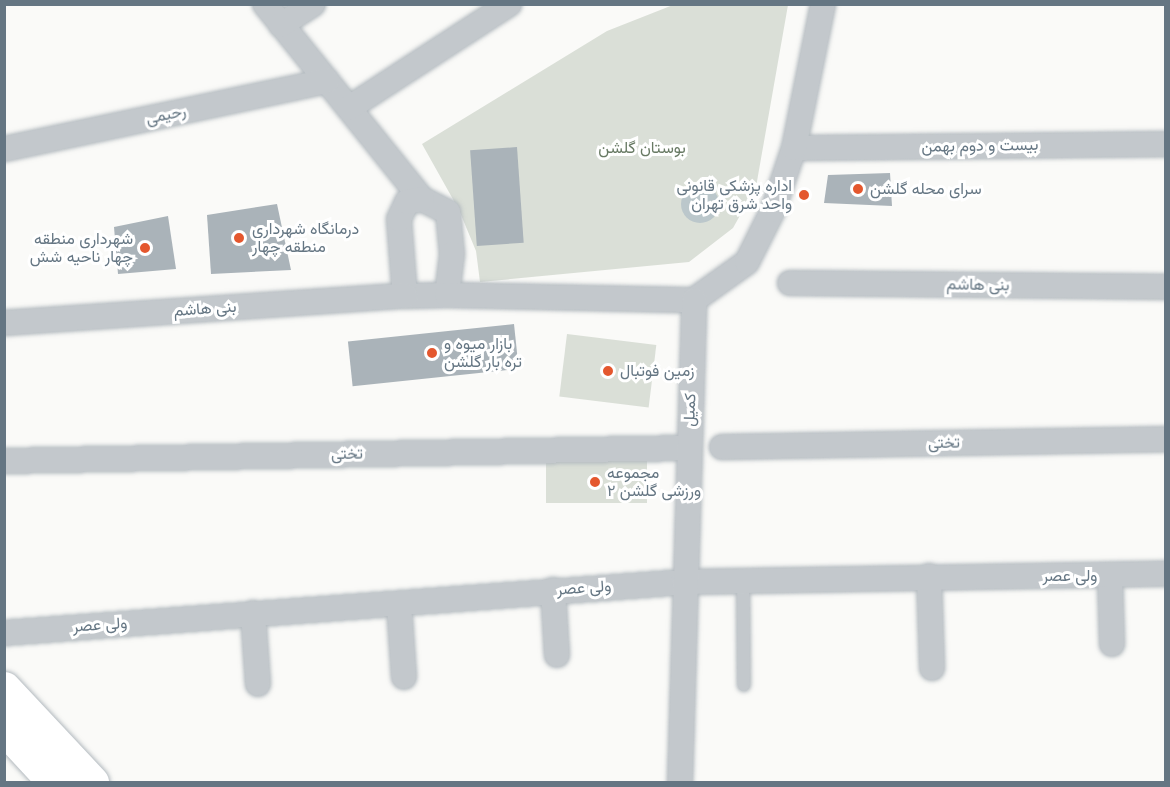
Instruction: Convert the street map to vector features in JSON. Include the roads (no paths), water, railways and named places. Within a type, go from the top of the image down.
[{"type":"main road","points":[[4,688],[52,774]]},
{"type":"main road","points":[[4,728],[52,774],[92,783]]},
{"type":"street","points":[[265,4],[422,200],[448,212],[447,295],[694,300],[747,262],[773,210],[794,148],[823,4]]},
{"type":"street","points":[[281,25],[313,4]]},
{"type":"street","points":[[349,108],[510,4]]},
{"type":"street","name":"رحیمی","points":[[4,149],[327,81]]},
{"type":"street","name":"بیست و دوم بهمن","points":[[794,148],[1166,144]]},
{"type":"street","points":[[405,296],[399,219],[407,202],[422,200]]},
{"type":"street","name":"بنی هاشم","points":[[790,282],[1166,287]]},
{"type":"street","name":"بنی هاشم","points":[[4,322],[447,295]]},
{"type":"street","name":"کمیل","points":[[680,783],[684,582],[694,300]]},
{"type":"street","name":"تختی","points":[[722,447],[1166,439]]},
{"type":"street","name":"تختی","points":[[4,461],[689,448]]},
{"type":"street","name":"ولی عصر","points":[[4,633],[399,604],[553,590],[684,582],[930,576],[1166,574]]},
{"type":"street","points":[[930,576],[932,668]]},
{"type":"street","points":[[1110,576],[1112,644]]},
{"type":"street","points":[[553,590],[557,655]]},
{"type":"street","points":[[399,604],[404,677]]},
{"type":"street","points":[[253,613],[258,684]]},
{"type":"lane","points":[[743,580],[744,685]]},
{"type":"place","name":"سرای محله گلشن","points":[[858,189]]},
{"type":"place","name":"اداره پزشكی قانونی واحد شرق تهران","points":[[804,195]]},
{"type":"place","name":"درمانگاه شهرداری منطقه چهار","points":[[239,238]]},
{"type":"place","name":"شهرداری منطقه چهار ناحیه شش","points":[[145,248]]},
{"type":"place","name":"بازار میوه و تره بار گلشن","points":[[432,353]]},
{"type":"place","name":"زمین فوتبال","points":[[608,371]]},
{"type":"place","name":"مجموعه ورزشی گلشن ۲","points":[[595,482]]},
{"type":"park label","name":"بوستان گلشن","points":[[642,148]]}]
